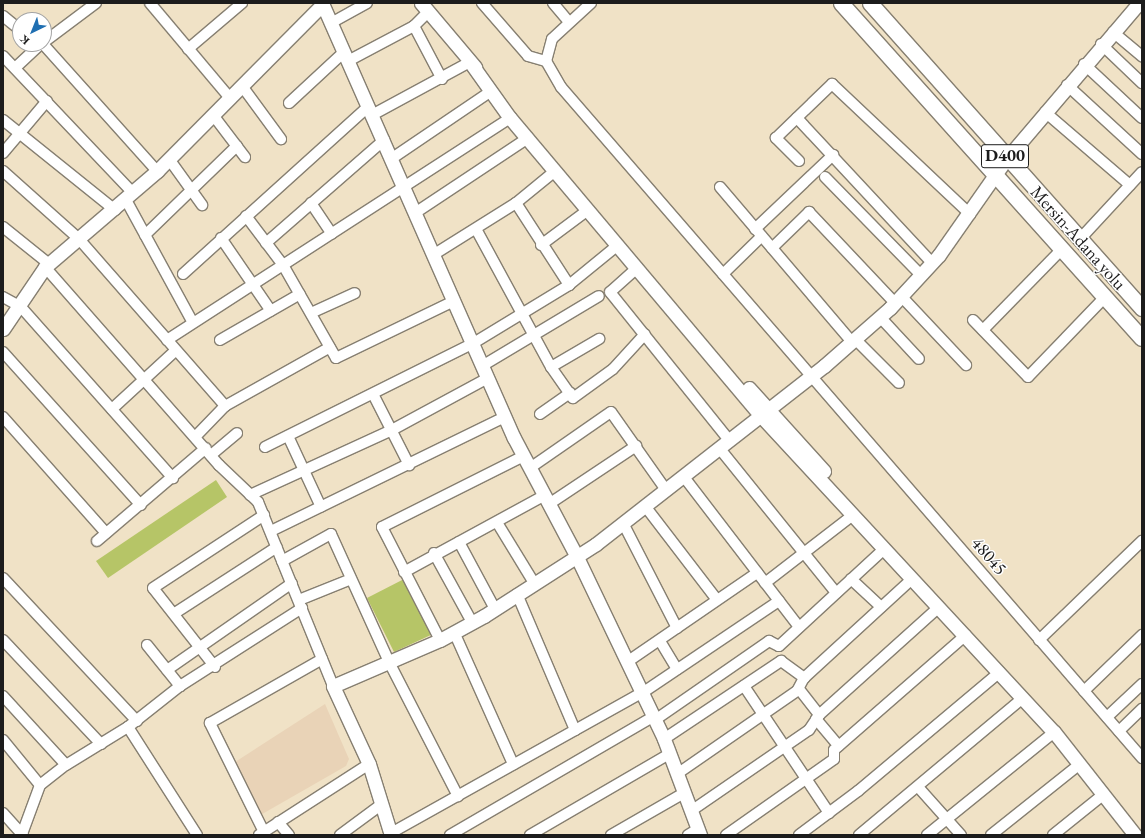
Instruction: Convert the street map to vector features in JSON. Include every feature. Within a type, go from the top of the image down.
[{"type":"highway","name":"Mersin-Adana yolu","points":[[841,3],[1142,338]]},
{"type":"highway","name":"Mersin-Adana yolu","points":[[870,3],[1142,308]]},
{"type":"main road","points":[[3,329],[20,307],[47,266],[115,210],[157,171],[213,116],[322,3],[384,140],[404,189],[505,417],[576,555],[664,739],[691,811],[695,833]]},
{"type":"main road","points":[[391,834],[369,764],[333,686],[440,640],[495,609],[623,523],[812,376],[880,317],[932,263],[970,214],[1007,158],[1101,44],[1139,3]]},
{"type":"main road","points":[[425,7],[765,414],[956,615],[966,635]]},
{"type":"main road","points":[[470,62],[510,118],[637,268],[853,515],[938,608],[966,635],[1054,732],[1135,835]]},
{"type":"main road","points":[[1104,794],[1142,832]]},
{"type":"street","points":[[188,48],[242,3]]},
{"type":"street","points":[[331,22],[367,3]]},
{"type":"street","points":[[482,3],[528,56],[546,61],[552,39],[590,3]]},
{"type":"street","points":[[553,3],[569,22]]},
{"type":"street","points":[[52,36],[93,4]]},
{"type":"street","points":[[155,5],[188,48],[230,98]]},
{"type":"street","points":[[289,103],[346,57],[414,26],[425,7]]},
{"type":"street","points":[[3,16],[12,23]]},
{"type":"street","points":[[414,26],[442,79]]},
{"type":"street","points":[[1113,32],[1142,56]]},
{"type":"street","points":[[1101,44],[1142,83]]},
{"type":"street","points":[[15,68],[33,52]]},
{"type":"street","points":[[51,52],[157,171]]},
{"type":"street","points":[[3,56],[47,101],[129,197],[145,235],[192,321]]},
{"type":"street","name":"48045","points":[[546,61],[561,87],[1142,758]]},
{"type":"street","points":[[183,274],[246,216],[370,111],[442,79],[470,62]]},
{"type":"street","points":[[1084,64],[1142,118]]},
{"type":"street","points":[[799,161],[776,138],[832,84],[970,214]]},
{"type":"street","points":[[242,86],[282,139]]},
{"type":"street","points":[[1067,86],[1142,154]]},
{"type":"street","points":[[391,159],[490,92]]},
{"type":"street","points":[[3,153],[47,101]]},
{"type":"street","points":[[1045,112],[1130,185]]},
{"type":"street","points":[[213,116],[245,157]]},
{"type":"street","points":[[167,340],[192,321],[404,189],[510,118]]},
{"type":"street","points":[[797,118],[932,263]]},
{"type":"street","points":[[3,120],[115,210]]},
{"type":"street","points":[[415,213],[528,138]]},
{"type":"street","points":[[266,243],[384,140]]},
{"type":"street","points":[[145,235],[192,192],[237,146]]},
{"type":"street","points":[[723,274],[759,233],[833,156]]},
{"type":"street","points":[[169,159],[202,205]]},
{"type":"street","points":[[3,171],[79,239],[175,351],[225,406]]},
{"type":"street","points":[[433,255],[516,203],[555,171]]},
{"type":"street","points":[[1080,239],[1142,172]]},
{"type":"street","points":[[825,177],[921,275]]},
{"type":"street","points":[[720,187],[853,340],[899,383]]},
{"type":"street","points":[[311,203],[332,234]]},
{"type":"street","points":[[516,203],[541,245],[569,285]]},
{"type":"street","points":[[541,245],[588,210]]},
{"type":"street","points":[[772,248],[808,212],[966,365]]},
{"type":"street","points":[[246,216],[284,265],[336,358],[454,302]]},
{"type":"street","points":[[3,227],[47,266],[144,379],[196,436],[208,452],[250,495],[264,514],[333,686]]},
{"type":"street","points":[[476,229],[551,367],[573,398],[612,369],[644,334]]},
{"type":"street","points":[[221,238],[271,310]]},
{"type":"street","points":[[265,447],[472,344],[520,312],[569,285],[618,245]]},
{"type":"street","points":[[983,330],[1062,249]]},
{"type":"street","points":[[637,268],[610,292],[644,334],[804,553],[836,593]]},
{"type":"street","points":[[311,313],[355,293]]},
{"type":"street","points":[[220,340],[300,294]]},
{"type":"street","points":[[482,366],[599,296]]},
{"type":"street","points":[[3,297],[20,307],[173,478]]},
{"type":"street","points":[[973,320],[1028,377],[1105,297]]},
{"type":"street","points":[[880,317],[919,359]]},
{"type":"street","points":[[551,367],[600,339]]},
{"type":"street","points":[[196,436],[225,406],[330,347]]},
{"type":"street","points":[[112,409],[175,351]]},
{"type":"street","points":[[3,352],[140,505]]},
{"type":"street","points":[[250,495],[306,472],[390,431],[488,378]]},
{"type":"street","points":[[540,414],[570,393]]},
{"type":"street","points":[[373,394],[390,431],[409,465]]},
{"type":"street","points":[[440,640],[382,527],[527,462],[611,412],[666,490]]},
{"type":"street","points":[[3,417],[106,533]]},
{"type":"street","points":[[271,531],[505,417]]},
{"type":"street","points":[[97,541],[173,478],[237,433]]},
{"type":"street","points":[[288,436],[321,507]]},
{"type":"street","points":[[404,572],[434,553],[498,524],[547,499],[636,446]]},
{"type":"street","points":[[684,477],[799,627]]},
{"type":"street","points":[[645,506],[717,600]]},
{"type":"street","points":[[215,667],[199,644],[154,588],[264,514]]},
{"type":"street","points":[[765,583],[853,515]]},
{"type":"street","points":[[623,523],[677,628]]},
{"type":"street","points":[[498,524],[534,583]]},
{"type":"street","points":[[282,561],[331,534],[389,662],[458,796]]},
{"type":"street","points":[[1039,640],[1142,541]]},
{"type":"street","points":[[459,542],[495,609]]},
{"type":"street","points":[[175,613],[277,547]]},
{"type":"street","points":[[450,835],[654,718],[769,641],[779,646],[884,549]]},
{"type":"street","points":[[434,553],[472,622]]},
{"type":"street","points":[[627,662],[660,641],[757,573]]},
{"type":"street","points":[[3,578],[132,724],[197,835]]},
{"type":"street","points":[[3,813],[22,834],[40,785],[66,765],[132,724],[180,686],[215,667],[301,604],[351,579]]},
{"type":"street","points":[[851,579],[881,607]]},
{"type":"street","points":[[677,774],[799,689],[804,678],[912,580]]},
{"type":"street","points":[[167,670],[199,644],[292,582]]},
{"type":"street","points":[[517,594],[574,730]]},
{"type":"street","points":[[391,834],[513,764],[642,693],[779,601]]},
{"type":"street","points":[[691,811],[809,730],[817,717],[938,608]]},
{"type":"street","points":[[454,632],[513,764]]},
{"type":"street","points":[[726,835],[834,759],[834,750],[966,635]]},
{"type":"street","points":[[1084,691],[1142,635]]},
{"type":"street","points":[[3,640],[101,744]]},
{"type":"street","points":[[660,641],[677,669]]},
{"type":"street","points":[[147,645],[180,686]]},
{"type":"street","points":[[322,659],[210,723],[262,834],[278,822],[369,764]]},
{"type":"street","points":[[664,739],[781,661],[804,678]]},
{"type":"street","points":[[799,835],[1000,672]]},
{"type":"street","points":[[1107,717],[1142,684]]},
{"type":"street","points":[[744,686],[804,780],[828,813]]},
{"type":"street","points":[[799,689],[817,717],[839,746]]},
{"type":"street","points":[[3,696],[66,765]]},
{"type":"street","points":[[859,835],[919,788],[1023,698]]},
{"type":"street","points":[[1119,731],[1142,709]]},
{"type":"street","points":[[927,835],[1054,732]]},
{"type":"street","points":[[3,740],[40,785]]},
{"type":"street","points":[[530,835],[669,754]]},
{"type":"street","points":[[991,835],[1080,764]]},
{"type":"street","points":[[919,788],[961,835]]},
{"type":"street","points":[[611,835],[684,793]]},
{"type":"street","points":[[1053,835],[1104,794]]},
{"type":"street","points":[[340,835],[382,804]]},
{"type":"street","points":[[278,822],[289,835]]},
{"type":"shaded area","points":[[325,704],[349,759],[346,766],[257,817],[232,764]]},
{"type":"green space","points":[[216,480],[227,497],[108,578],[96,561]]},
{"type":"green space","points":[[406,578],[433,634],[394,652],[367,598]]}]
